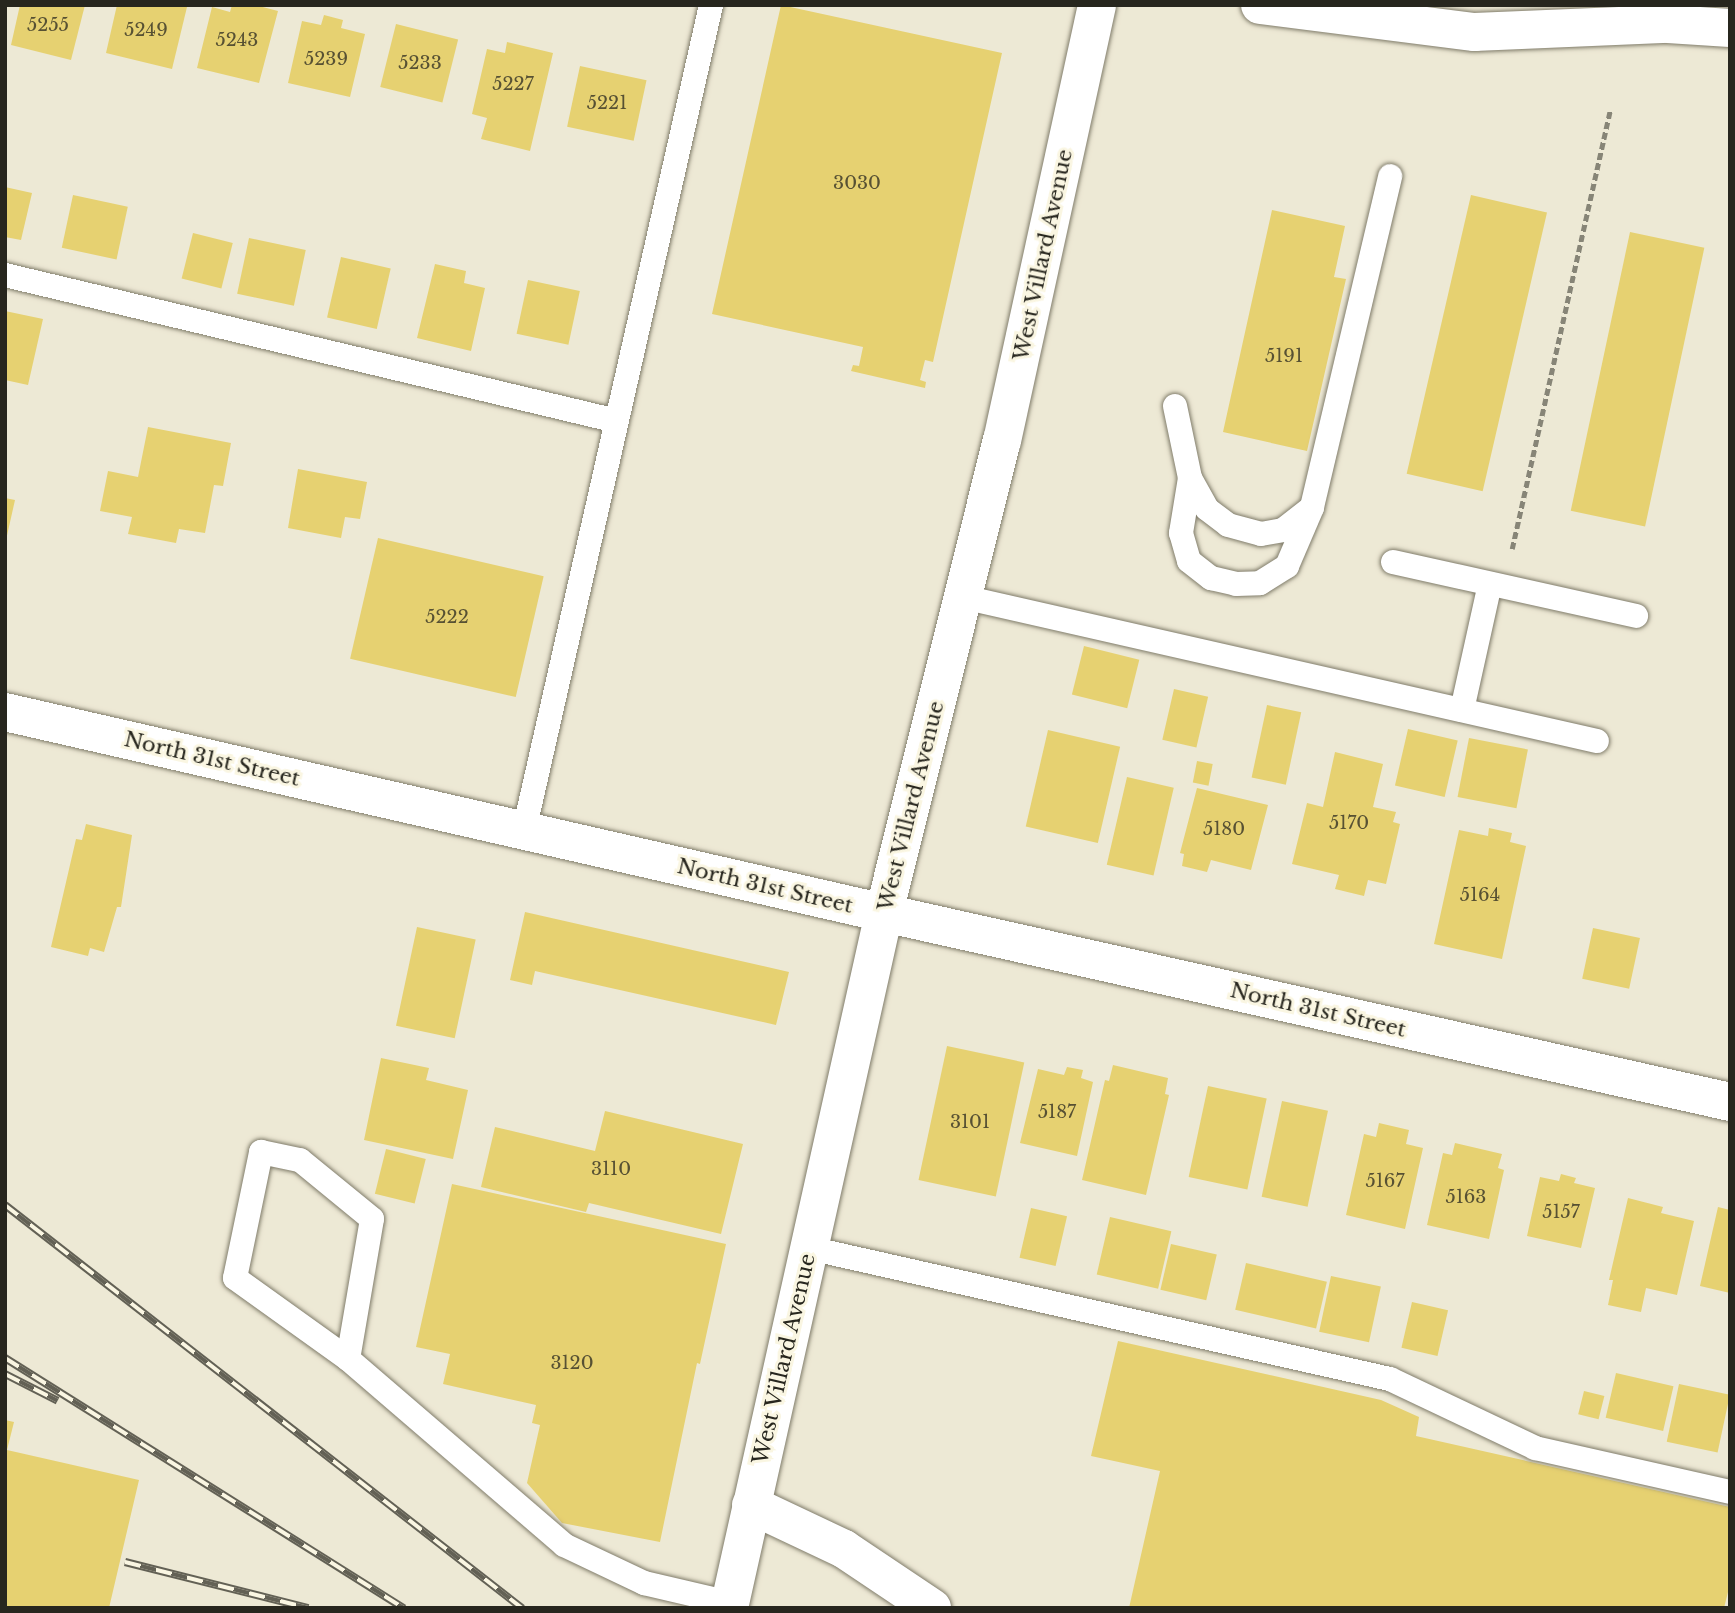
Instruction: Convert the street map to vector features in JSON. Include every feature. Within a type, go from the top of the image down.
[{"type":"street","name":"West Villard Avenue","points":[[730,1605],[884,913],[1002,441],[1097,5]]},
{"type":"street","points":[[1260,5],[1474,32],[1668,24],[1730,28]]},
{"type":"street","points":[[1616,5],[1668,24]]},
{"type":"street","name":"North 31st Street","points":[[5,712],[884,913],[1730,1102]]},
{"type":"street","points":[[751,1506],[844,1549],[932,1608]]},
{"type":"lane","points":[[524,831],[711,5]]},
{"type":"lane","points":[[1190,478],[1181,533],[1189,561],[1211,578],[1237,584],[1260,583],[1287,566],[1312,507],[1390,176]]},
{"type":"lane","points":[[5,275],[617,421]]},
{"type":"lane","points":[[1175,406],[1190,478],[1207,509],[1217,517],[1228,525],[1261,534],[1283,530],[1312,507]]},
{"type":"lane","points":[[1393,562],[1636,616]]},
{"type":"lane","points":[[1462,710],[1497,586]]},
{"type":"lane","points":[[963,597],[1597,741]]},
{"type":"lane","points":[[348,1359],[372,1219],[300,1160],[261,1152],[235,1278],[348,1359],[564,1545],[644,1583],[730,1605]]},
{"type":"lane","points":[[809,1248],[1390,1380],[1535,1448],[1730,1492]]},
{"type":"path","points":[[1497,586],[1610,110]]},
{"type":"building","points":[[20,5],[85,5],[71,60],[11,45]]},
{"type":"building","points":[[117,5],[187,7],[172,69],[106,53]]},
{"type":"building","points":[[232,5],[255,5],[278,11],[259,83],[197,68],[212,7],[230,12]]},
{"type":"building","points":[[781,5],[1002,53],[933,362],[925,360],[920,380],[926,382],[925,388],[851,371],[853,365],[859,366],[863,347],[712,314]]},
{"type":"building","points":[[324,15],[343,20],[341,28],[365,34],[350,97],[288,83],[302,21],[321,25]]},
{"type":"building","points":[[396,24],[458,39],[442,103],[380,87]]},
{"type":"building","points":[[507,42],[553,53],[530,151],[481,139],[487,118],[472,114],[487,49],[505,53]]},
{"type":"building","points":[[580,66],[647,80],[634,141],[567,127]]},
{"type":"building","points":[[5,187],[32,193],[21,240],[5,237]]},
{"type":"building","points":[[73,195],[128,207],[117,259],[62,248]]},
{"type":"building","points":[[1471,195],[1547,213],[1483,491],[1407,474]]},
{"type":"building","points":[[1272,210],[1345,226],[1334,277],[1346,279],[1307,451],[1223,432]]},
{"type":"building","points":[[1630,232],[1704,248],[1645,527],[1571,511]]},
{"type":"building","points":[[193,233],[233,243],[221,289],[182,279]]},
{"type":"building","points":[[249,238],[306,250],[294,306],[237,294]]},
{"type":"building","points":[[341,257],[391,268],[377,329],[327,317]]},
{"type":"building","points":[[435,264],[466,271],[464,283],[485,288],[471,351],[417,338]]},
{"type":"building","points":[[528,280],[580,291],[568,345],[517,334]]},
{"type":"building","points":[[5,311],[43,319],[28,385],[5,380]]},
{"type":"building","points":[[148,427],[231,443],[223,486],[214,485],[205,533],[179,529],[176,543],[128,534],[132,517],[100,511],[108,471],[138,477]]},
{"type":"building","points":[[298,469],[367,482],[360,519],[345,517],[341,538],[288,528]]},
{"type":"building","points":[[5,498],[15,500],[6,540],[5,540]]},
{"type":"building","points":[[378,538],[544,576],[516,697],[350,659]]},
{"type":"building","points":[[1084,646],[1139,660],[1127,708],[1072,695]]},
{"type":"building","points":[[1174,689],[1208,697],[1196,748],[1162,740]]},
{"type":"building","points":[[1267,705],[1301,712],[1286,785],[1252,777]]},
{"type":"building","points":[[1408,729],[1458,740],[1445,797],[1395,786]]},
{"type":"building","points":[[1048,730],[1120,747],[1098,843],[1026,826]]},
{"type":"building","points":[[1469,738],[1528,749],[1516,808],[1458,797]]},
{"type":"building","points":[[1335,752],[1383,764],[1373,807],[1396,812],[1393,822],[1400,824],[1386,884],[1368,880],[1364,896],[1335,889],[1339,875],[1292,864],[1307,803],[1323,807]]},
{"type":"building","points":[[1197,761],[1213,764],[1209,786],[1193,783]]},
{"type":"building","points":[[1127,777],[1174,788],[1154,875],[1107,865]]},
{"type":"building","points":[[1197,788],[1268,805],[1251,870],[1211,860],[1207,872],[1182,866],[1184,854],[1180,853]]},
{"type":"building","points":[[86,824],[132,835],[121,907],[117,907],[104,952],[90,948],[88,956],[51,947],[76,839],[82,840]]},
{"type":"building","points":[[1489,828],[1512,833],[1510,842],[1526,846],[1502,959],[1434,944],[1459,830],[1488,836]]},
{"type":"building","points":[[525,912],[789,972],[776,1025],[535,971],[532,985],[510,980]]},
{"type":"building","points":[[417,927],[476,939],[455,1038],[396,1026]]},
{"type":"building","points":[[1593,928],[1640,938],[1629,989],[1582,979]]},
{"type":"building","points":[[947,1046],[1024,1062],[996,1196],[919,1180]]},
{"type":"building","points":[[381,1058],[429,1068],[426,1080],[468,1090],[453,1159],[364,1140]]},
{"type":"building","points":[[1113,1065],[1168,1078],[1165,1094],[1169,1095],[1146,1195],[1082,1180],[1105,1080],[1109,1081]]},
{"type":"building","points":[[1067,1067],[1083,1070],[1081,1078],[1093,1082],[1077,1156],[1020,1143],[1038,1069],[1064,1075]]},
{"type":"building","points":[[1208,1086],[1267,1098],[1247,1189],[1189,1177]]},
{"type":"building","points":[[1282,1101],[1328,1111],[1308,1207],[1262,1197]]},
{"type":"building","points":[[605,1111],[743,1144],[721,1234],[589,1203],[586,1212],[481,1187],[495,1127],[595,1151]]},
{"type":"building","points":[[1379,1123],[1409,1130],[1406,1144],[1423,1148],[1405,1229],[1346,1215],[1364,1134],[1376,1137]]},
{"type":"building","points":[[1455,1143],[1502,1154],[1498,1168],[1504,1170],[1489,1239],[1427,1225],[1443,1153],[1452,1155]]},
{"type":"building","points":[[386,1149],[426,1159],[415,1204],[375,1194]]},
{"type":"building","points":[[1561,1174],[1576,1178],[1574,1183],[1595,1188],[1581,1248],[1527,1236],[1540,1177],[1559,1181]]},
{"type":"building","points":[[452,1184],[726,1244],[700,1364],[697,1363],[660,1542],[562,1523],[527,1483],[540,1425],[532,1423],[536,1405],[443,1384],[450,1354],[416,1347]]},
{"type":"building","points":[[1628,1198],[1663,1207],[1661,1213],[1694,1221],[1677,1295],[1646,1288],[1641,1312],[1608,1305],[1613,1280],[1609,1280]]},
{"type":"building","points":[[1718,1207],[1730,1210],[1730,1293],[1700,1286]]},
{"type":"building","points":[[1031,1208],[1067,1216],[1056,1266],[1020,1258]]},
{"type":"building","points":[[1110,1217],[1171,1231],[1158,1289],[1097,1274]]},
{"type":"building","points":[[1171,1244],[1217,1255],[1206,1300],[1160,1290]]},
{"type":"building","points":[[1246,1263],[1327,1282],[1316,1328],[1235,1310]]},
{"type":"building","points":[[1331,1276],[1381,1287],[1369,1342],[1319,1332]]},
{"type":"building","points":[[1412,1302],[1448,1310],[1437,1356],[1401,1348]]},
{"type":"building","points":[[1118,1341],[1381,1400],[1419,1417],[1416,1436],[1730,1507],[1730,1584],[1724,1608],[1129,1608],[1160,1471],[1091,1456]]},
{"type":"building","points":[[1616,1373],[1673,1386],[1663,1431],[1606,1418]]},
{"type":"building","points":[[1679,1384],[1730,1395],[1718,1453],[1667,1442]]},
{"type":"building","points":[[1584,1391],[1604,1396],[1599,1419],[1578,1414]]},
{"type":"building","points":[[5,1420],[14,1422],[7,1450],[139,1480],[109,1608],[5,1608]]},
{"type":"railway","points":[[5,1205],[522,1608]]},
{"type":"railway","points":[[5,1358],[404,1608]]},
{"type":"railway","points":[[5,1374],[58,1401]]},
{"type":"railway","points":[[125,1562],[308,1608]]}]
